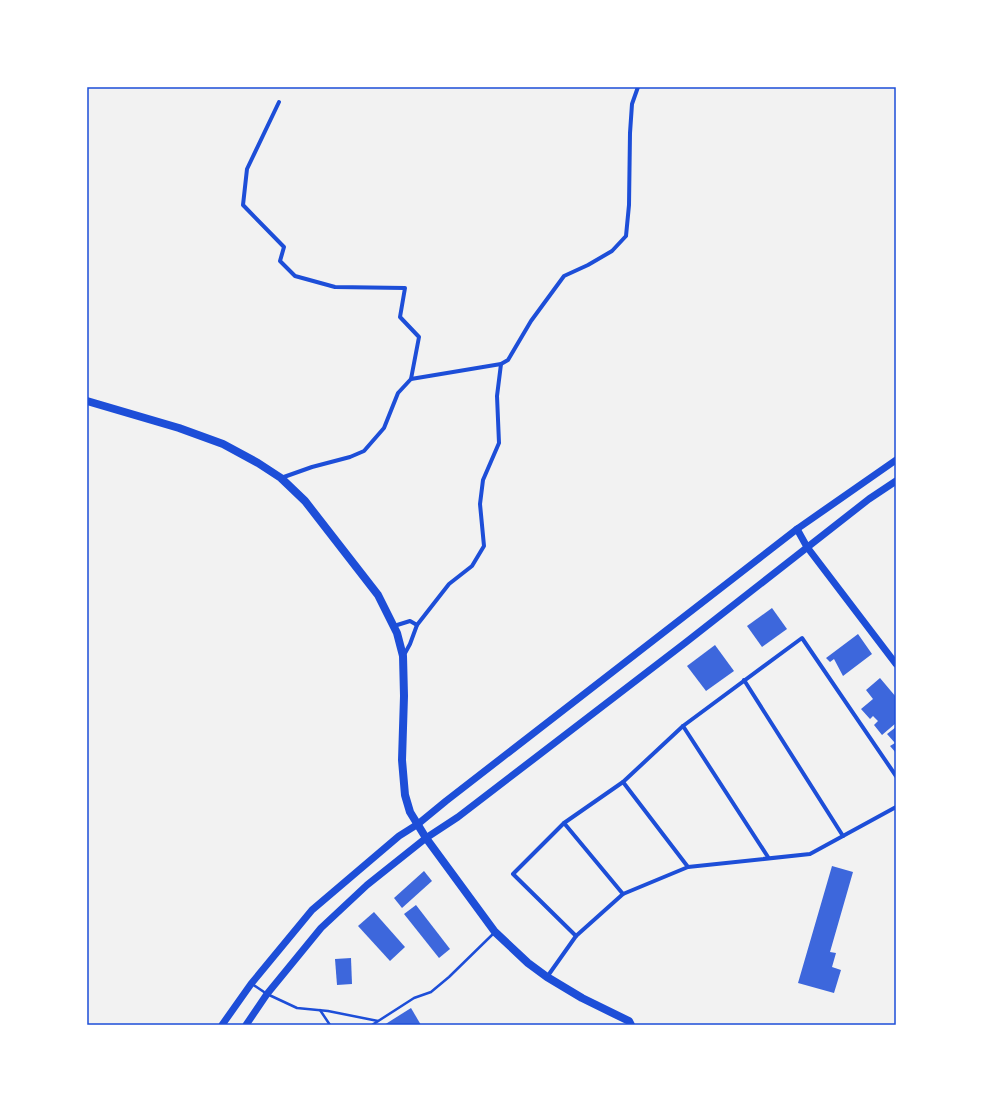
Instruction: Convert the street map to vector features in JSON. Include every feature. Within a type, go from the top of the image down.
[{"type":"main road","points":[[87,401],[179,428],[223,444],[258,462],[281,478],[305,500],[378,595],[397,633],[403,656],[404,696],[402,760],[405,795],[410,812],[426,838],[495,932],[528,963],[547,977],[582,998],[629,1021],[631,1025]]},
{"type":"street","points":[[281,478],[312,467],[350,457],[364,451],[384,428],[398,393],[412,379],[501,364],[508,360],[531,321],[564,276],[588,265],[612,251],[626,236],[630,198],[630,133],[632,104],[638,87]]},
{"type":"street","points":[[279,102],[247,169],[243,206],[284,247],[280,261],[295,276],[335,287],[405,288],[400,318],[419,337],[412,379]]},
{"type":"street","points":[[403,656],[410,644],[417,625],[449,584],[472,566],[484,546],[480,504],[484,480],[499,443],[497,396],[501,364]]},
{"type":"street","points":[[222,1025],[251,984],[312,910],[399,836],[418,824],[797,529],[896,460]]},
{"type":"street","points":[[246,1025],[267,994],[321,928],[367,885],[426,838],[497,787],[869,499],[896,480]]},
{"type":"street","points":[[797,529],[807,548],[896,664]]},
{"type":"street","points":[[394,626],[410,621],[417,625]]},
{"type":"street","points":[[576,936],[513,874],[564,823],[623,782],[683,726],[802,638],[896,776]]},
{"type":"street","points":[[744,680],[843,836]]},
{"type":"street","points":[[683,726],[768,857]]},
{"type":"street","points":[[623,782],[688,867]]},
{"type":"street","points":[[547,977],[576,936],[623,894],[688,867],[768,857],[810,854],[896,807]]},
{"type":"street","points":[[564,823],[623,894]]},
{"type":"lane","points":[[372,1025],[414,998],[431,992],[495,932]]},
{"type":"lane","points":[[251,984],[267,994],[297,1008],[320,1010],[378,1021]]},
{"type":"lane","points":[[320,1010],[330,1025]]},
{"type":"building","points":[[772,608],[787,629],[762,647],[747,626]]},
{"type":"building","points":[[858,634],[872,654],[843,676],[834,659],[830,662],[826,658]]},
{"type":"building","points":[[715,645],[734,671],[706,691],[687,666]]},
{"type":"building","points":[[880,678],[896,697],[896,723],[882,735],[874,725],[878,721],[873,716],[870,719],[861,709],[873,699],[866,690]]},
{"type":"building","points":[[896,727],[896,753],[890,746],[895,743],[887,734]]},
{"type":"building","points":[[832,866],[853,872],[830,952],[836,953],[832,967],[841,970],[834,993],[798,983]]},
{"type":"building","points":[[424,871],[432,881],[402,908],[394,898]]},
{"type":"building","points":[[416,905],[450,949],[439,958],[404,914]]},
{"type":"building","points":[[374,912],[405,947],[390,961],[358,926]]},
{"type":"building","points":[[351,958],[352,984],[337,985],[335,959]]},
{"type":"building","points":[[411,1008],[421,1025],[384,1025]]}]
